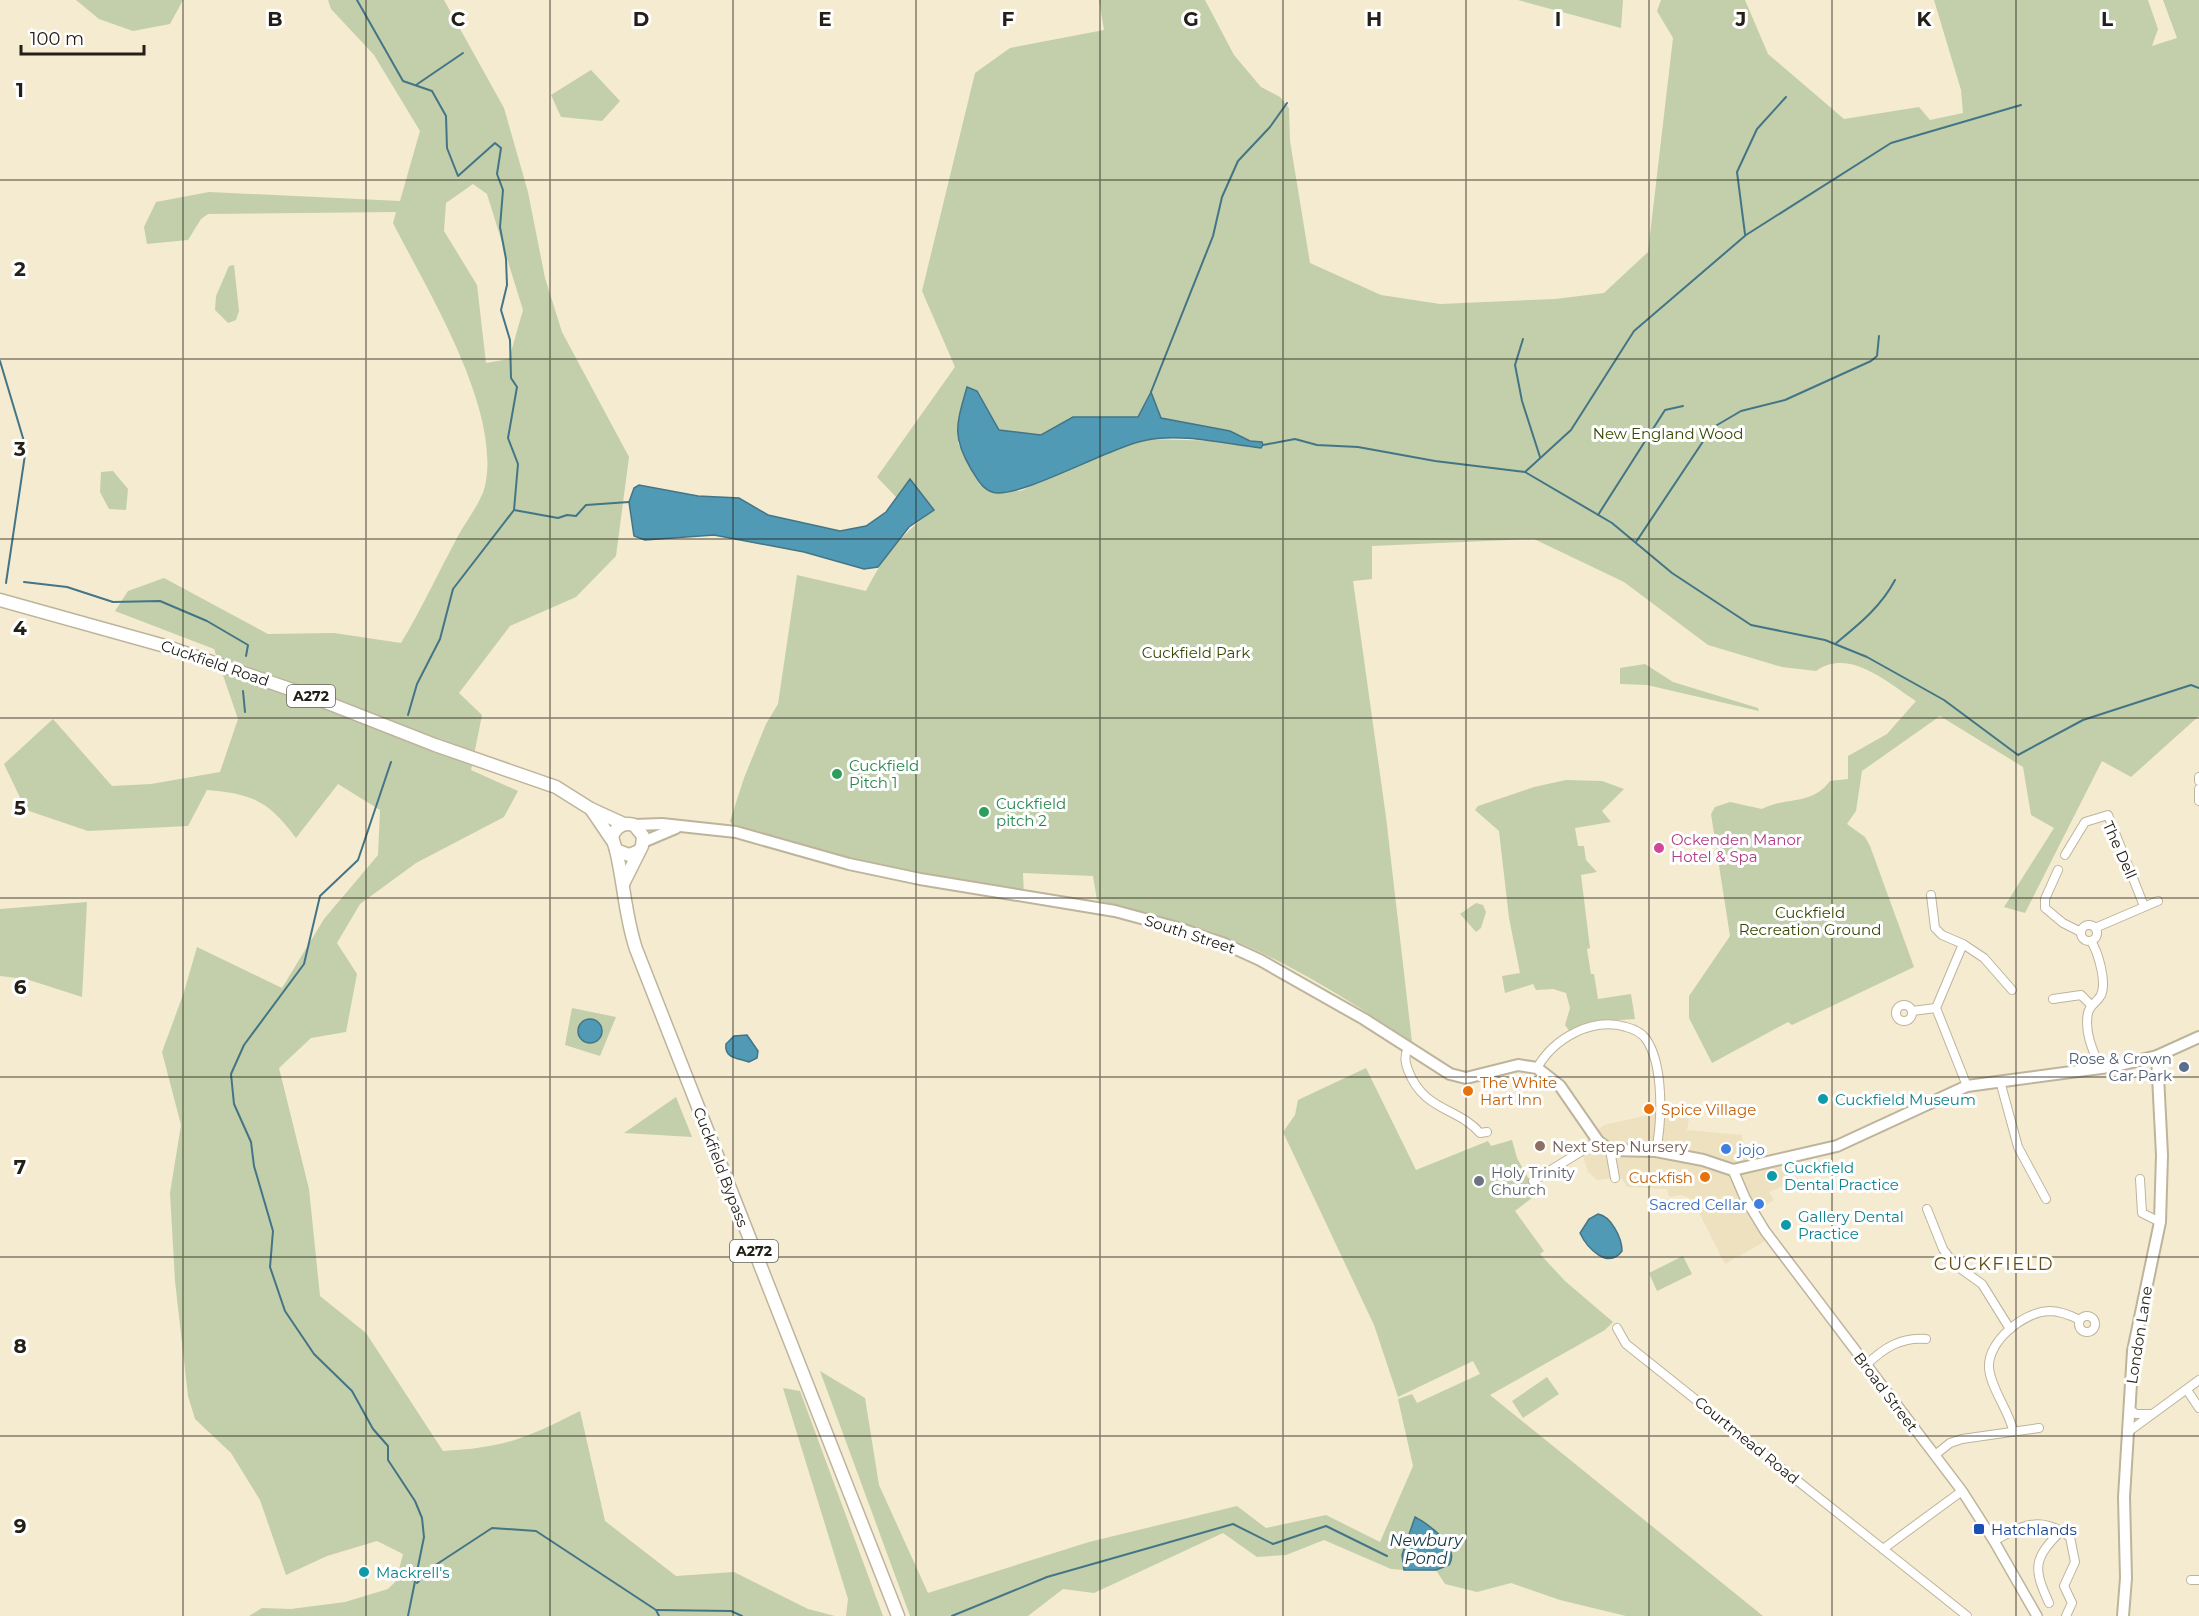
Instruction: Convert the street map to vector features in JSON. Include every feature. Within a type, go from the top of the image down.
[{"type":"highway","name":"Cuckfield Road","points":[[0,600],[165,646],[310,696],[435,745],[556,787],[591,809],[629,824]]},
{"type":"highway","name":"Cuckfield Road","points":[[591,809],[614,845]]},
{"type":"highway","points":[[629,824],[641,831],[641,846],[630,855],[614,845],[615,830],[629,824]]},
{"type":"highway","name":"Cuckfield Bypass","points":[[614,845],[624,882],[625,907],[636,949],[898,1616]]},
{"type":"highway","name":"Cuckfield Bypass","points":[[624,882],[641,846]]},
{"type":"main road","name":"South Street","points":[[629,824],[662,824],[676,828],[736,832],[849,864],[920,879],[1115,911],[1178,928],[1225,944],[1260,960],[1457,1077],[1466,1078],[1518,1065],[1537,1068]]},
{"type":"main road","name":"South Street","points":[[641,846],[676,828]]},
{"type":"main road","points":[[1537,1068],[1560,1086],[1598,1141],[1610,1150],[1656,1151],[1703,1160],[1733,1170],[1837,1146],[1967,1086],[2100,1067],[2157,1056],[2199,1038]]},
{"type":"main road","name":"London Lane","points":[[2123,1616],[2126,1578],[2124,1497],[2129,1409],[2139,1314],[2160,1222],[2162,1155],[2157,1056]]},
{"type":"street","points":[[2199,789],[2197,793],[2199,801]]},
{"type":"street","name":"The Dell","points":[[2065,855],[2085,822],[2108,815],[2144,906]]},
{"type":"street","points":[[2058,870],[2045,898],[2045,908],[2063,923],[2081,932],[2084,939],[2091,941]]},
{"type":"street","points":[[1931,895],[1935,928],[1942,935],[1963,944],[1984,958],[2013,990]]},
{"type":"street","points":[[2081,932],[2088,925],[2095,928],[2158,900]]},
{"type":"street","points":[[2091,941],[2097,935],[2095,928]]},
{"type":"street","points":[[2091,941],[2098,959],[2103,987],[2102,993],[2091,1005],[2087,1028],[2093,1052],[2100,1067]]},
{"type":"street","points":[[1963,944],[1936,1008],[1967,1086]]},
{"type":"street","points":[[2053,999],[2081,996],[2091,1005]]},
{"type":"street","points":[[1912,1011],[1936,1008]]},
{"type":"street","points":[[1537,1068],[1543,1057],[1581,1029],[1619,1025],[1644,1036],[1654,1064],[1661,1112],[1656,1151]]},
{"type":"street","points":[[1408,1048],[1405,1054],[1406,1064],[1422,1092],[1439,1108],[1470,1124],[1480,1133],[1487,1132]]},
{"type":"street","points":[[2000,1081],[2018,1147],[2046,1199]]},
{"type":"street","points":[[1533,1181],[1598,1141]]},
{"type":"street","points":[[1610,1150],[1616,1178]]},
{"type":"street","name":"Broad Street","points":[[1733,1170],[1759,1222],[1962,1491],[2037,1616]]},
{"type":"street","points":[[2140,1179],[2142,1213],[2160,1222]]},
{"type":"street","points":[[1927,1209],[1943,1249],[1954,1264],[1982,1284],[2010,1329]]},
{"type":"street","points":[[2013,1430],[1989,1366],[1993,1347],[2010,1329],[2044,1312],[2059,1312],[2080,1320]]},
{"type":"street","name":"Courtmead Road","points":[[1617,1328],[1626,1344],[1966,1616]]},
{"type":"street","points":[[1866,1365],[1894,1343],[1915,1338],[1926,1339]]},
{"type":"street","points":[[2128,1432],[2199,1380]]},
{"type":"street","points":[[2187,1390],[2199,1408]]},
{"type":"street","points":[[2129,1409],[2136,1414],[2152,1414]]},
{"type":"street","points":[[1935,1455],[1962,1439],[2039,1428]]},
{"type":"street","points":[[1883,1549],[1962,1491]]},
{"type":"street","points":[[1994,1541],[2028,1524],[2045,1525],[2061,1531],[2072,1541],[2075,1556],[2074,1568],[2064,1586],[2072,1603],[2066,1616]]},
{"type":"street","points":[[2049,1603],[2039,1578],[2039,1560],[2041,1552],[2061,1531]]},
{"type":"shaded area","points":[[1661,1112],[1689,1119],[1687,1130],[1742,1135],[1747,1167],[1783,1160],[1791,1183],[1769,1192],[1774,1200],[1753,1213],[1770,1236],[1762,1243],[1725,1264],[1692,1199],[1680,1195],[1669,1197],[1667,1189],[1627,1187],[1622,1179],[1597,1180],[1588,1172],[1582,1153],[1588,1137],[1604,1125]]},
{"type":"green space","points":[[76,0],[183,0],[170,24],[133,31],[99,19]]},
{"type":"green space","points":[[328,0],[444,0],[504,108],[528,192],[545,278],[562,332],[629,457],[616,556],[576,597],[510,626],[459,693],[482,715],[471,770],[518,791],[504,817],[416,863],[360,904],[337,943],[357,974],[346,1032],[311,1038],[279,1068],[309,1189],[320,1296],[366,1333],[443,1451],[464,1450],[514,1440],[580,1411],[605,1521],[676,1576],[734,1572],[808,1609],[835,1616],[249,1616],[262,1608],[291,1609],[345,1602],[388,1589],[396,1581],[403,1554],[377,1541],[327,1556],[286,1575],[260,1500],[231,1453],[195,1419],[188,1396],[175,1281],[170,1193],[181,1125],[162,1052],[184,992],[197,947],[282,988],[324,919],[378,855],[380,810],[338,784],[296,838],[277,815],[258,801],[236,794],[207,790],[188,826],[88,831],[26,810],[4,764],[53,719],[112,786],[151,784],[220,772],[238,719],[214,649],[115,611],[128,591],[164,578],[268,634],[334,633],[401,643],[483,492],[487,456],[483,422],[458,351],[393,223],[396,212],[208,214],[201,219],[188,240],[147,244],[144,227],[156,202],[209,192],[400,201],[420,131],[374,55],[331,9]],"holes":[[[473,184],[487,194],[523,310],[509,359],[486,363],[477,285],[444,231],[446,203]]]},
{"type":"green space","points":[[1099,0],[1205,0],[1234,55],[1261,87],[1280,97],[1289,108],[1290,141],[1310,263],[1381,295],[1440,304],[1555,299],[1604,293],[1648,252],[1673,38],[1657,11],[1661,0],[1745,0],[1768,54],[1844,119],[1919,107],[1930,120],[1963,113],[1961,90],[1934,0],[2148,0],[2158,29],[2152,46],[2177,38],[2163,0],[2199,0],[2199,716],[2131,777],[2102,761],[2025,913],[2004,907],[2054,828],[2031,815],[2023,767],[1940,716],[1862,771],[1856,811],[1847,824],[1865,837],[1870,846],[1914,967],[1792,1025],[1788,1022],[1712,1063],[1689,1018],[1689,996],[1730,936],[1711,814],[1715,807],[1730,802],[1762,809],[1815,794],[1830,781],[1848,779],[1848,756],[1887,734],[1916,701],[1881,677],[1855,665],[1842,663],[1829,665],[1816,671],[1782,667],[1708,645],[1624,582],[1534,539],[1372,546],[1372,579],[1353,581],[1386,817],[1412,1042],[1321,985],[1250,947],[1193,926],[1097,900],[1093,876],[1023,873],[1024,896],[920,879],[736,832],[730,821],[744,778],[766,724],[778,704],[797,575],[866,591],[879,567],[895,546],[934,510],[909,480],[896,497],[877,477],[955,367],[922,291],[975,73],[1010,48],[1104,30]],"holes":[[[977,391],[999,430],[1041,435],[1073,417],[1139,417],[1230,431],[1250,441],[1262,442],[1147,439],[1078,463],[1021,491],[980,485],[958,443]]]},
{"type":"green space","points":[[1518,0],[1623,0],[1621,28]]},
{"type":"green space","points":[[591,70],[620,101],[602,121],[561,117],[551,95]]},
{"type":"green space","points":[[234,265],[239,311],[236,320],[228,323],[215,310],[216,296],[229,266]]},
{"type":"green space","points":[[113,471],[128,489],[126,510],[109,509],[100,492],[101,472]]},
{"type":"green space","points":[[1645,664],[1673,682],[1758,708],[1759,711],[1647,685],[1620,684],[1620,668]]},
{"type":"green space","points":[[1566,780],[1602,781],[1624,789],[1602,811],[1611,822],[1575,828],[1578,846],[1584,846],[1586,860],[1597,872],[1581,875],[1590,948],[1587,949],[1598,999],[1631,994],[1635,1019],[1589,1022],[1570,1032],[1565,1025],[1570,1008],[1566,993],[1553,989],[1536,990],[1533,984],[1505,993],[1502,976],[1520,973],[1509,918],[1499,831],[1475,810],[1478,806],[1534,787]]},
{"type":"green space","points":[[87,902],[82,997],[26,979],[0,976],[0,909]]},
{"type":"green space","points":[[1476,903],[1483,905],[1486,912],[1481,928],[1476,932],[1460,914]]},
{"type":"green space","points":[[572,1008],[616,1017],[600,1056],[565,1045]]},
{"type":"green space","points":[[1366,1068],[1416,1170],[1488,1141],[1491,1146],[1512,1140],[1517,1158],[1537,1194],[1515,1211],[1544,1251],[1540,1254],[1565,1281],[1613,1322],[1605,1330],[1490,1395],[1763,1616],[1626,1616],[1560,1600],[1511,1583],[1477,1592],[1445,1584],[1436,1570],[1446,1567],[1441,1535],[1416,1517],[1402,1555],[1404,1570],[1391,1569],[1324,1540],[1286,1555],[1257,1557],[1223,1533],[1094,1593],[1063,1589],[1028,1616],[910,1616],[820,1371],[865,1398],[879,1485],[928,1593],[1089,1542],[1237,1506],[1266,1528],[1326,1515],[1380,1542],[1413,1466],[1398,1399],[1412,1394],[1417,1403],[1480,1374],[1473,1361],[1398,1397],[1374,1325],[1283,1132],[1295,1115],[1298,1100]]},
{"type":"green space","points":[[676,1097],[692,1137],[624,1133]]},
{"type":"green space","points":[[1683,1256],[1692,1274],[1657,1291],[1649,1273]]},
{"type":"green space","points":[[1547,1377],[1559,1394],[1523,1418],[1512,1401]]},
{"type":"green space","points":[[783,1388],[800,1391],[883,1616],[846,1616],[848,1599]]},
{"type":"water","points":[[967,387],[977,391],[999,430],[1041,435],[1073,417],[1138,417],[1151,392],[1161,418],[1230,431],[1250,441],[1262,442],[1263,445],[1261,448],[1175,438],[1147,440],[1131,444],[1021,489],[1004,493],[992,492],[982,485],[971,469],[958,438],[959,420]]},
{"type":"water","points":[[910,479],[934,510],[909,527],[878,567],[864,569],[804,552],[714,535],[645,540],[634,536],[629,502],[634,488],[639,485],[698,496],[739,498],[768,515],[840,531],[866,526],[886,512]]},
{"type":"water","points":[[590,1019],[598,1023],[602,1031],[598,1039],[590,1043],[582,1039],[578,1031],[582,1023]]},
{"type":"water","points":[[747,1035],[758,1051],[757,1058],[749,1062],[733,1057],[727,1053],[726,1049],[726,1044],[734,1036]]},
{"type":"water","points":[[1598,1214],[1611,1223],[1622,1246],[1622,1251],[1611,1258],[1598,1255],[1580,1233],[1589,1219]]},
{"type":"water","name":"Newbury Pond","points":[[1415,1517],[1435,1531],[1447,1544],[1452,1558],[1449,1565],[1436,1570],[1404,1570],[1402,1555]]},
{"type":"waterway","points":[[357,0],[403,81],[432,91],[446,116],[447,148],[458,176],[495,143],[501,148],[497,174],[503,190],[500,227],[506,259],[507,285],[501,310],[510,340],[511,378],[517,387],[508,438],[518,464],[514,510],[453,589],[440,639],[417,684],[408,715]]},
{"type":"waterway","points":[[416,85],[463,53]]},
{"type":"waterway","points":[[1745,234],[1737,172],[1757,129],[1786,97]]},
{"type":"waterway","points":[[1151,392],[1213,236],[1222,197],[1238,161],[1270,127],[1287,103]]},
{"type":"waterway","points":[[1525,472],[1571,430],[1634,331],[1746,235],[1891,143],[2021,105]]},
{"type":"waterway","points":[[1636,542],[1712,428],[1741,411],[1785,400],[1871,361],[1877,356],[1879,336]]},
{"type":"waterway","points":[[1523,339],[1515,365],[1522,401],[1540,457]]},
{"type":"waterway","points":[[0,361],[26,448],[6,583]]},
{"type":"waterway","points":[[1598,515],[1665,410],[1683,406]]},
{"type":"waterway","points":[[1263,445],[1295,439],[1317,445],[1358,447],[1435,461],[1525,472],[1612,523],[1672,573],[1751,625],[1825,640],[1867,657],[1944,700],[2018,755],[2083,720],[2191,685],[2199,688]]},
{"type":"waterway","points":[[514,510],[558,518],[567,515],[576,516],[586,505],[629,502]]},
{"type":"waterway","points":[[1835,644],[1876,607],[1895,580]]},
{"type":"waterway","points":[[24,582],[67,587],[113,602],[160,601],[207,621],[248,645],[246,656]]},
{"type":"waterway","points":[[243,691],[245,712]]},
{"type":"waterway","points":[[391,762],[358,860],[320,896],[304,964],[244,1045],[231,1074],[234,1104],[251,1142],[254,1166],[273,1231],[270,1267],[285,1311],[314,1354],[352,1391],[373,1429],[388,1446],[388,1460],[415,1501],[422,1518],[424,1537],[408,1616]]},
{"type":"waterway","points":[[952,1616],[1047,1577],[1233,1524],[1273,1544],[1326,1526],[1387,1556]]},
{"type":"waterway","points":[[417,1583],[431,1568],[492,1528],[536,1531],[656,1610],[659,1616]]},
{"type":"waterway","points":[[656,1610],[731,1611],[742,1616]]},
{"type":"place","name":"Cuckfield Pitch 1","points":[[837,774]]},
{"type":"place","name":"Cuckfield pitch 2","points":[[984,812]]},
{"type":"place","name":"Ockenden Manor Hotel & Spa","points":[[1659,848]]},
{"type":"place","name":"Rose & Crown Car Park","points":[[2184,1067]]},
{"type":"place","name":"The White Hart Inn","points":[[1468,1091]]},
{"type":"place","name":"Cuckfield Museum","points":[[1823,1099]]},
{"type":"place","name":"Spice Village","points":[[1649,1109]]},
{"type":"place","name":"Next Step Nursery","points":[[1540,1146]]},
{"type":"place","name":"jojo","points":[[1726,1149]]},
{"type":"place","name":"Cuckfield Dental Practice","points":[[1772,1176]]},
{"type":"place","name":"Cuckfish","points":[[1705,1177]]},
{"type":"place","name":"Holy Trinity Church","points":[[1479,1181]]},
{"type":"place","name":"Sacred Cellar","points":[[1759,1204]]},
{"type":"place","name":"Gallery Dental Practice","points":[[1786,1225]]},
{"type":"place","name":"Hatchlands","points":[[1979,1529]]},
{"type":"place","name":"Mackrell's","points":[[364,1572]]},
{"type":"district","name":"CUCKFIELD","points":[[1994,1264]]},
{"type":"park label","name":"New England Wood","points":[[1668,433]]},
{"type":"park label","name":"Cuckfield Park","points":[[1196,652]]},
{"type":"park label","name":"Cuckfield Recreation Ground","points":[[1810,920]]}]
